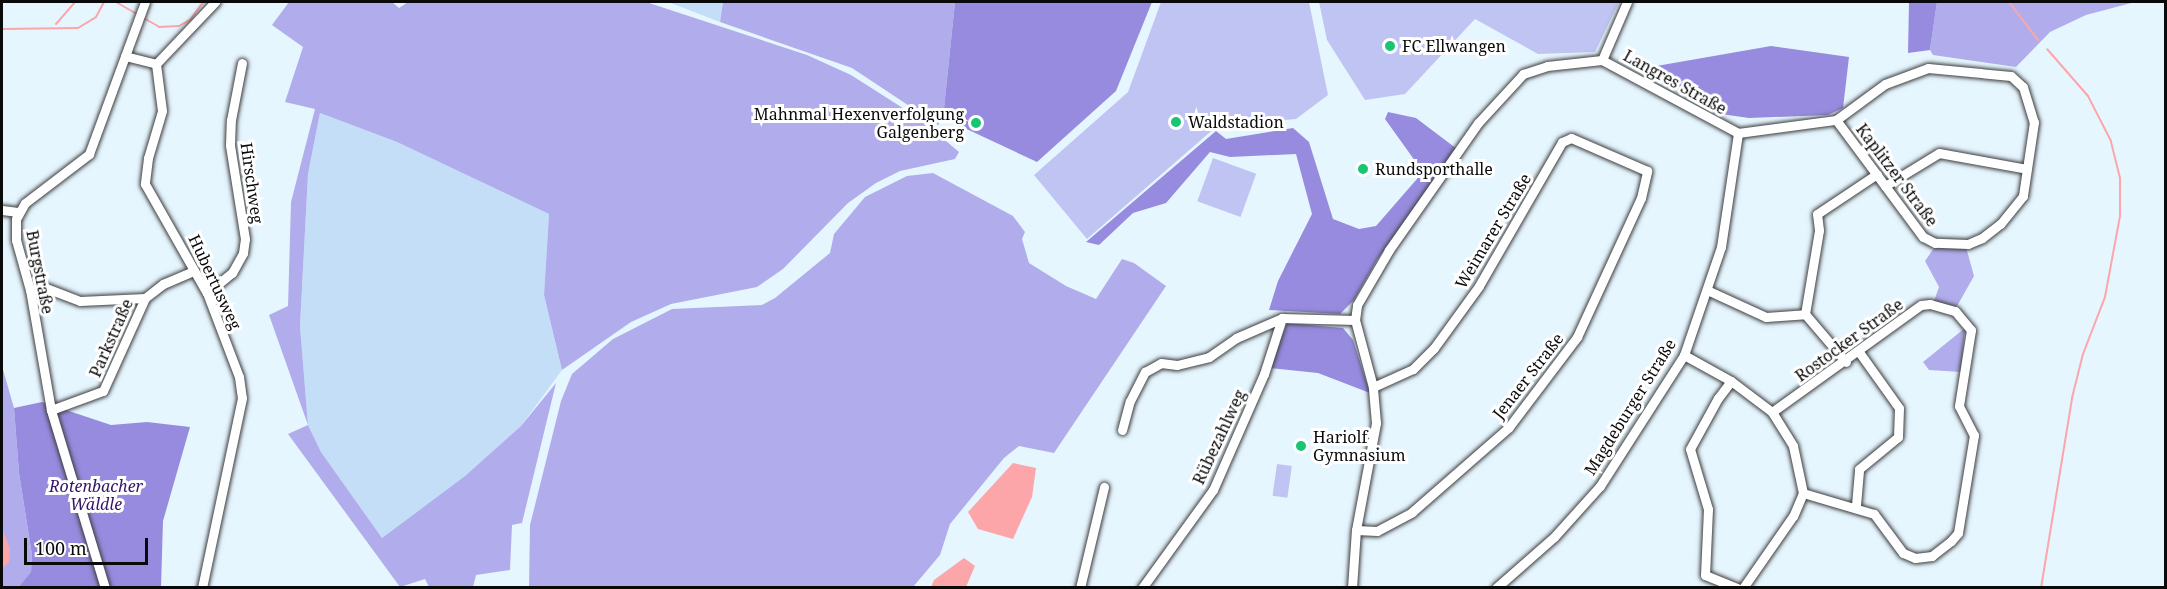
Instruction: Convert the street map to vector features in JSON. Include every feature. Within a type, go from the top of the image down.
[{"type":"street","name":"Burgstraße","points":[[105,588],[51,410],[30,290],[16,240],[18,212],[89,154],[146,2]]},
{"type":"street","points":[[124,56],[156,63],[215,2]]},
{"type":"street","points":[[1602,60],[1627,2]]},
{"type":"street","name":"Langres Straße","points":[[1355,320],[1363,290],[1389,250],[1478,123],[1523,74],[1547,66],[1602,60],[1738,133],[1836,120],[1885,84],[1928,68],[2011,76],[2023,87]]},
{"type":"street","name":"Hubertusweg","points":[[156,63],[162,111],[148,158],[145,184],[207,293],[239,377],[242,398],[202,588]]},
{"type":"street","name":"Hirschweg","points":[[207,293],[232,273],[243,253],[245,239],[230,145],[231,120],[242,63]]},
{"type":"street","name":"Kaplitzer Straße","points":[[1836,120],[1923,237],[1935,243],[1968,244],[2000,224],[2023,196],[2034,122],[2023,87]]},
{"type":"street","name":"Magdeburger Straße","points":[[1496,588],[1554,537],[1600,486],[1684,356],[1722,247],[1738,133]]},
{"type":"street","name":"Weimarer Straße","points":[[1373,387],[1413,369],[1434,348],[1479,286],[1562,142],[1570,138],[1647,171]]},
{"type":"street","points":[[1885,186],[1939,153],[2027,169]]},
{"type":"street","name":"Jenaer Straße","points":[[1356,530],[1377,531],[1412,512],[1509,427],[1577,337],[1641,198],[1647,171]]},
{"type":"street","points":[[1846,362],[1805,314],[1819,230],[1817,214],[1877,174]]},
{"type":"street","points":[[2,210],[18,212]]},
{"type":"street","name":"Parkstraße","points":[[51,410],[103,391],[145,298],[163,284],[194,271]]},
{"type":"street","points":[[30,290],[46,288],[80,301],[145,298]]},
{"type":"street","points":[[1707,290],[1766,317],[1805,314]]},
{"type":"street","name":"Rostocker Straße","points":[[1772,412],[1846,362],[1921,305],[1955,311],[1971,330],[1959,406],[1974,435],[1958,533],[1932,556],[1916,558],[1903,553],[1874,514],[1856,505],[1803,493]]},
{"type":"street","points":[[1122,430],[1130,401],[1145,372],[1161,363],[1177,365],[1209,357],[1236,338],[1282,318],[1355,320],[1373,387],[1376,423],[1356,530],[1352,588]]},
{"type":"street","name":"Rübezahlweg","points":[[1142,588],[1213,490],[1264,374],[1282,318]]},
{"type":"street","points":[[1856,505],[1859,469],[1898,437],[1899,408],[1859,352]]},
{"type":"street","points":[[1684,356],[1731,381],[1772,412],[1793,446],[1803,493],[1793,516],[1743,588]]},
{"type":"street","points":[[1731,381],[1718,398],[1690,449],[1708,509],[1706,575],[1737,588]]},
{"type":"street","points":[[1080,588],[1104,487]]},
{"type":"shaded area","points":[[289,2],[392,2],[399,8],[408,2],[646,2],[807,55],[851,75],[920,119],[959,152],[955,159],[900,171],[876,183],[848,203],[783,269],[757,287],[671,304],[631,322],[562,370],[544,295],[549,214],[397,142],[320,113],[308,174],[300,326],[308,425],[269,315],[288,306],[291,202],[315,109],[285,102],[303,47],[272,25]]},
{"type":"shaded area","points":[[668,2],[723,2],[720,22]]},
{"type":"shaded area","points":[[723,2],[955,2],[943,118],[938,125],[852,68],[720,22]]},
{"type":"shaded area","name":"Waldstadion","points":[[1161,2],[1309,2],[1328,95],[1296,119],[1217,126],[1087,239],[1034,175],[1128,92]]},
{"type":"shaded area","name":"FC Ellwangen","points":[[1319,2],[1619,2],[1595,52],[1538,54],[1475,19],[1405,94],[1365,100],[1327,40]]},
{"type":"shaded area","points":[[1937,2],[2135,2],[2086,15],[2050,32],[2016,67],[1933,55],[1930,50]]},
{"type":"shaded area","points":[[320,113],[397,142],[549,214],[544,295],[562,370],[521,426],[465,476],[382,538],[321,452],[308,425],[300,326],[308,174]]},
{"type":"shaded area","points":[[1213,158],[1256,174],[1240,217],[1197,201]]},
{"type":"shaded area","points":[[933,173],[1013,216],[1025,232],[1022,239],[1029,263],[1066,286],[1096,299],[1122,259],[1134,263],[1166,286],[1054,453],[1019,446],[1004,458],[950,524],[940,555],[913,587],[529,587],[530,525],[561,401],[572,374],[613,339],[672,309],[762,305],[775,298],[830,253],[834,234],[865,197],[907,176]]},
{"type":"shaded area","points":[[1936,245],[1966,247],[1974,276],[1956,308],[1934,301],[1939,287],[1925,261]]},
{"type":"shaded area","points":[[1965,328],[1961,372],[1929,370],[1923,362]]},
{"type":"shaded area","points":[[2,366],[14,408],[19,473],[32,555],[31,572],[22,587],[2,587]]},
{"type":"shaded area","points":[[556,383],[522,523],[512,525],[510,570],[476,575],[473,587],[429,587],[425,579],[400,587],[288,434],[308,425],[321,452],[382,538],[465,476],[521,426]]},
{"type":"shaded area","points":[[1013,463],[1036,468],[1032,497],[1013,539],[978,529],[968,512]]},
{"type":"shaded area","points":[[1277,464],[1292,466],[1287,498],[1273,496]]},
{"type":"shaded area","points":[[2,528],[10,549],[9,562],[2,569]]},
{"type":"shaded area","points":[[964,558],[975,566],[966,587],[931,587],[934,580]]},
{"type":"green space","points":[[955,2],[1152,2],[1116,91],[1037,162],[943,118]]},
{"type":"green space","points":[[1909,2],[1937,2],[1930,50],[1908,53]]},
{"type":"green space","points":[[1771,46],[1849,57],[1843,108],[1828,115],[1749,118],[1714,113],[1645,68]]},
{"type":"green space","points":[[1388,112],[1416,118],[1457,149],[1377,260],[1354,300],[1340,314],[1269,310],[1278,281],[1312,214],[1296,154],[1230,157],[1210,152],[1166,203],[1133,213],[1099,245],[1086,242],[1216,131],[1226,139],[1293,128],[1309,142],[1333,219],[1359,229],[1376,226],[1423,172],[1385,119]]},
{"type":"green space","points":[[1287,323],[1343,328],[1353,340],[1370,393],[1318,373],[1270,368]]},
{"type":"green space","name":"Rotenbacher Wäldle","points":[[42,402],[111,425],[147,422],[190,427],[163,521],[161,587],[20,586],[31,572],[32,555],[19,473],[14,408]]},
{"type":"waterway","points":[[56,24],[75,2]]},
{"type":"waterway","points":[[2,29],[78,28],[96,17],[104,2],[111,2]]},
{"type":"waterway","points":[[116,2],[137,14]]},
{"type":"waterway","points":[[142,17],[159,27],[179,26],[190,20],[203,2]]},
{"type":"waterway","points":[[2009,2],[2038,40]]},
{"type":"waterway","points":[[2041,588],[2072,398],[2083,354],[2105,297],[2120,216],[2120,178],[2111,141],[2088,96],[2047,49]]},
{"type":"place","name":"FC Ellwangen","points":[[1390,46]]},
{"type":"place","name":"Waldstadion","points":[[1176,122]]},
{"type":"place","name":"Mahnmal Hexenverfolgung Galgenberg","points":[[976,123]]},
{"type":"place","name":"Rundsporthalle","points":[[1363,169]]},
{"type":"place","name":"Hariolf Gymnasium","points":[[1301,446]]}]
